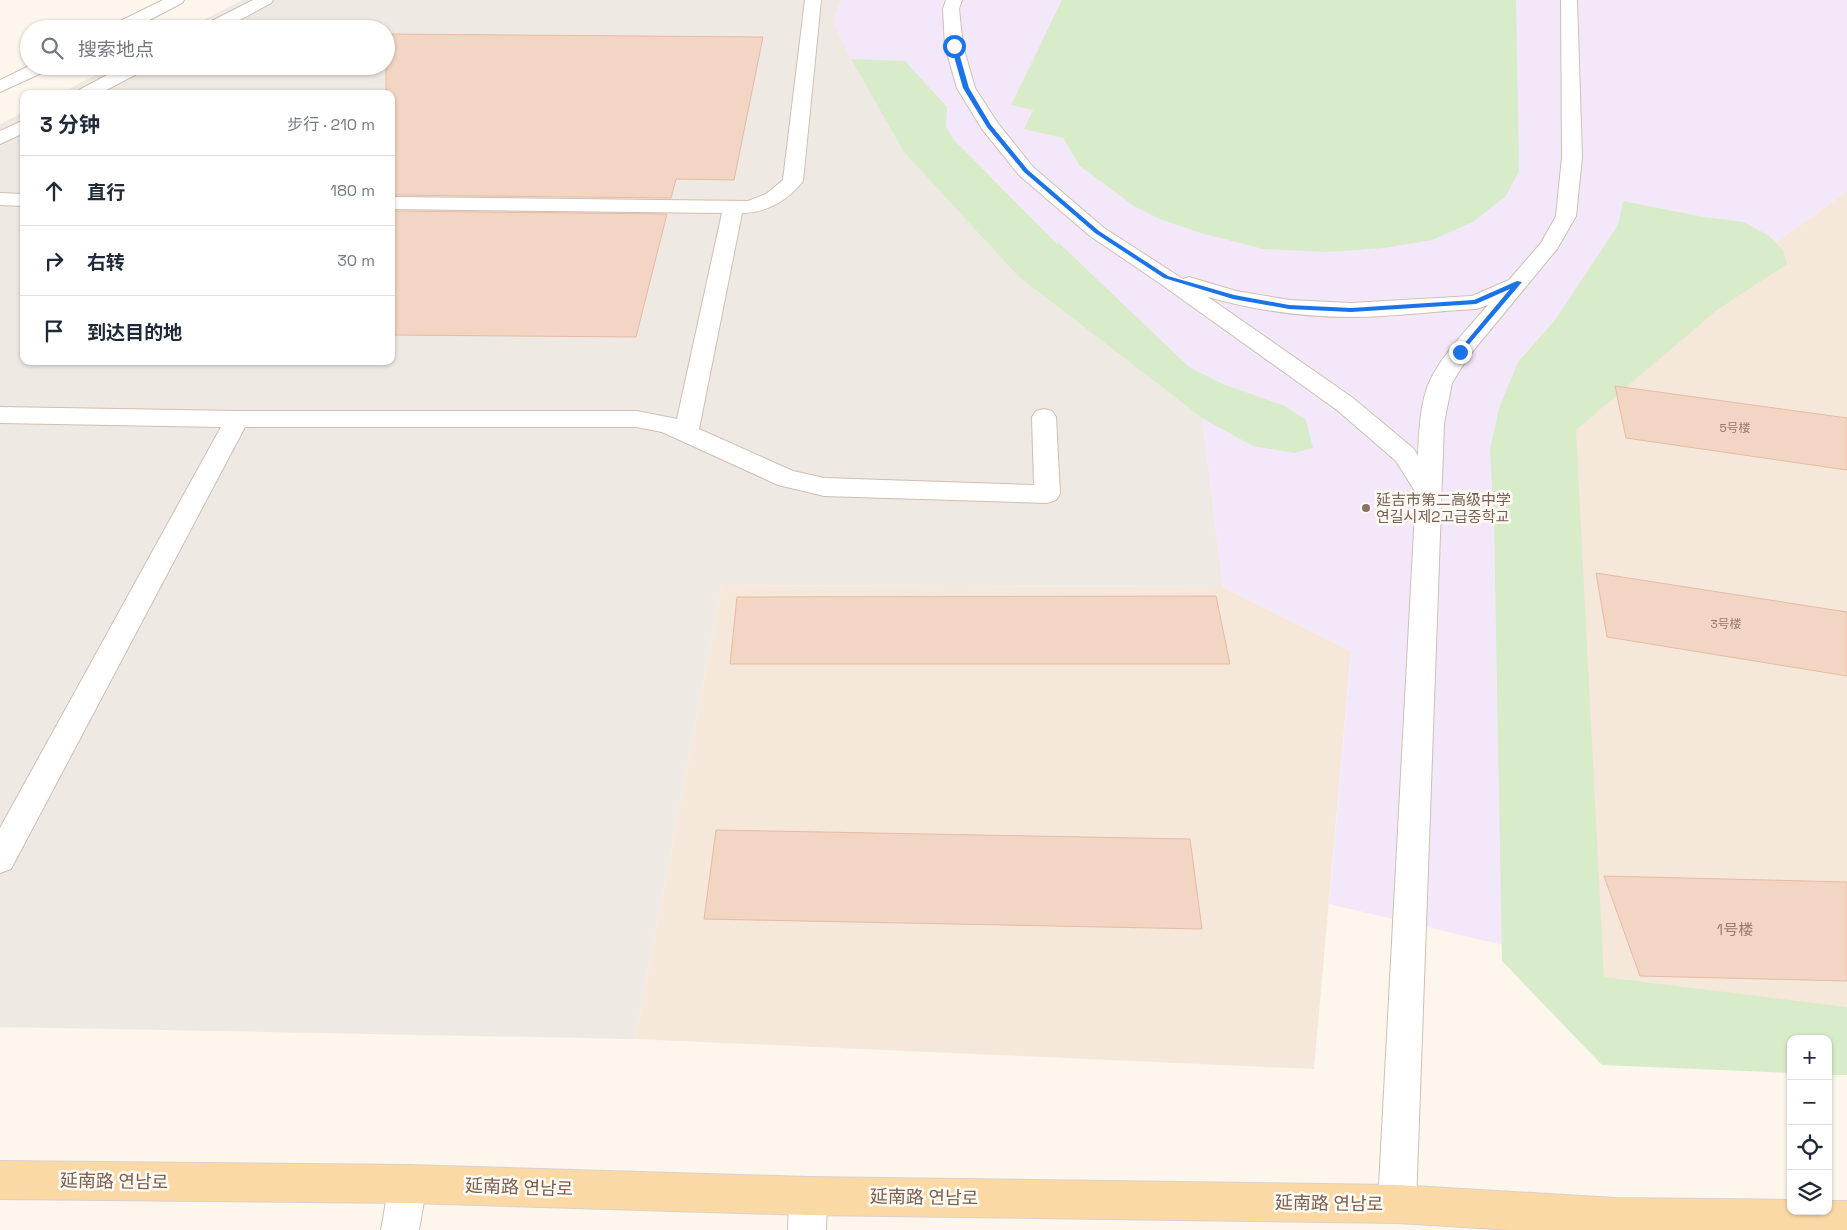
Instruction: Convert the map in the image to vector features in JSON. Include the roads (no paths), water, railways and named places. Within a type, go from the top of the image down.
[{"type":"main road","name":"延南路 연남로","points":[[0,1180],[408,1184],[808,1213],[1397,1204],[1619,1224],[1847,1220]]},
{"type":"street","points":[[136,20],[176,0]]},
{"type":"street","points":[[227,20],[265,0]]},
{"type":"street","points":[[395,203],[749,207],[768,201],[784,193],[793,182],[813,0]]},
{"type":"street","points":[[954,0],[951,9],[954,46],[966,88],[989,125],[1026,171],[1097,232],[1166,277],[1345,404],[1405,455],[1428,491]]},
{"type":"street","points":[[1397,1204],[1432,423],[1440,383],[1460,352],[1550,245],[1566,216],[1572,157],[1569,0]]},
{"type":"street","points":[[0,87],[24,75]]},
{"type":"street","points":[[93,90],[121,75]]},
{"type":"street","points":[[0,138],[20,128]]},
{"type":"street","points":[[0,199],[20,200]]},
{"type":"street","points":[[686,433],[734,207]]},
{"type":"street","points":[[1166,277],[1233,297],[1289,307],[1351,310],[1476,302],[1519,282]]},
{"type":"street","points":[[0,415],[237,419],[637,419],[668,425],[787,478],[824,487],[1047,494],[1044,417]]},
{"type":"street","points":[[0,859],[237,419]]},
{"type":"street","points":[[400,1230],[408,1184]]},
{"type":"place","name":"延吉市第二高级中学 연길시제2고급중학교","points":[[1366,508]]}]
